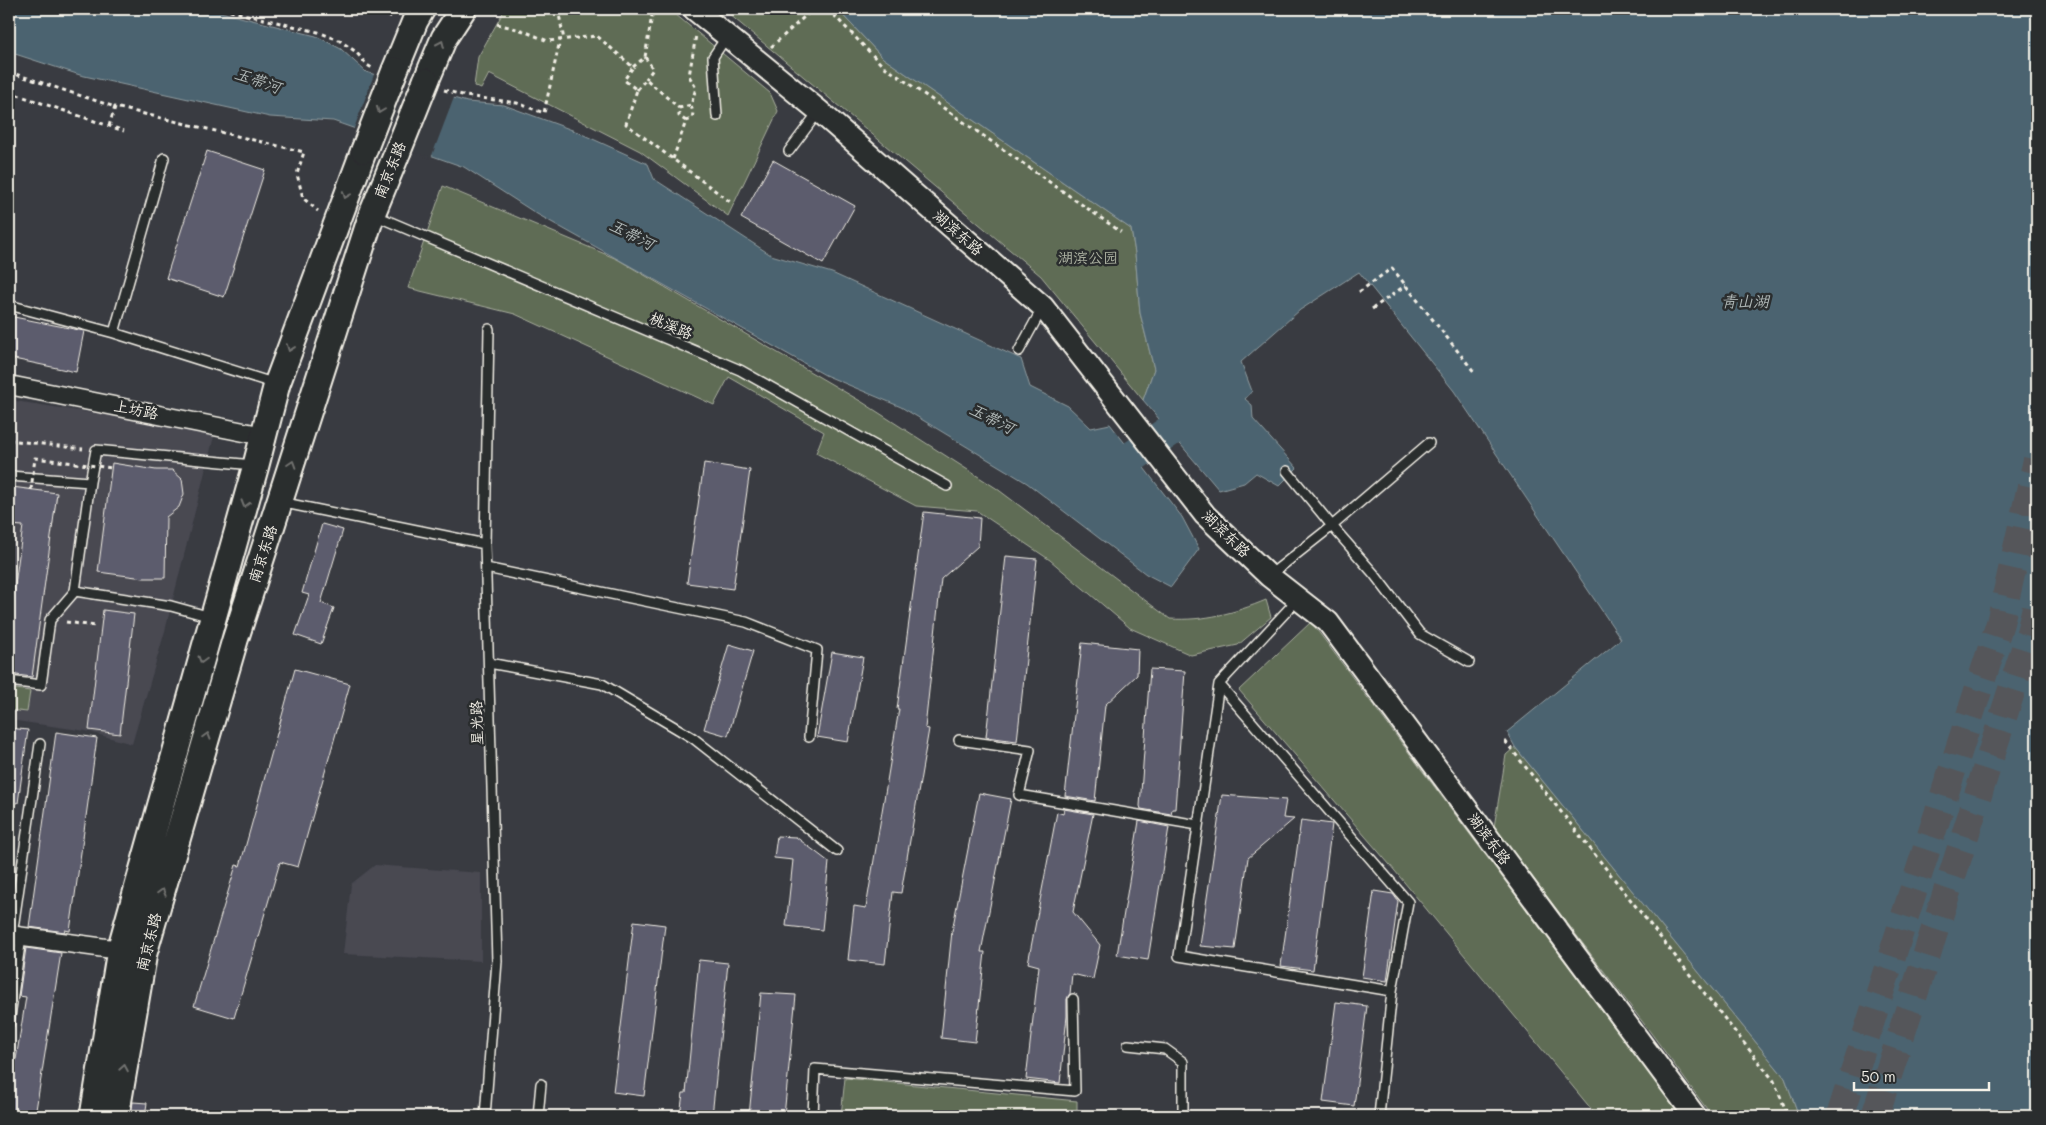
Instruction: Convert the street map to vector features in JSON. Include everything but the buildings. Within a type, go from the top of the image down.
[{"type":"main road","name":"南京东路","points":[[116,1116],[144,953],[235,640],[372,214],[444,38],[463,9]]},
{"type":"main road","name":"南京东路","points":[[93,1116],[120,950],[214,617],[277,384],[338,216],[395,70],[419,15]]},
{"type":"street","name":"湖滨东路","points":[[694,9],[819,111],[1043,307],[1204,515],[1269,576],[1328,622],[1696,1116]]},
{"type":"street","name":"上坊路","points":[[9,385],[264,436]]},
{"type":"street","points":[[14,936],[120,950]]},
{"type":"lane","points":[[718,116],[713,57],[727,36]]},
{"type":"lane","points":[[789,151],[819,111]]},
{"type":"lane","points":[[114,333],[164,158]]},
{"type":"lane","name":"桃溪路","points":[[372,214],[740,370],[948,486]]},
{"type":"lane","points":[[9,305],[114,333],[277,384]]},
{"type":"lane","points":[[1019,351],[1043,307]]},
{"type":"lane","name":"星光路","points":[[485,1116],[497,961],[485,544],[489,330]]},
{"type":"lane","points":[[1269,576],[1332,526],[1429,443]]},
{"type":"lane","points":[[9,681],[41,685],[50,620],[75,591],[96,450],[256,465]]},
{"type":"lane","points":[[1287,471],[1374,574],[1420,634],[1469,662]]},
{"type":"lane","points":[[9,476],[90,482]]},
{"type":"lane","points":[[280,502],[485,544]]},
{"type":"lane","points":[[486,568],[746,622],[817,650],[809,737]]},
{"type":"lane","points":[[75,591],[172,606],[214,617]]},
{"type":"lane","points":[[1298,599],[1219,684],[1179,956],[1392,991]]},
{"type":"lane","points":[[489,663],[602,684],[693,738],[837,851]]},
{"type":"lane","points":[[1219,684],[1408,902],[1392,991],[1379,1116]]},
{"type":"lane","points":[[959,740],[1030,750],[1019,795],[1198,825]]},
{"type":"lane","points":[[9,1024],[14,936],[40,744]]},
{"type":"lane","points":[[813,1116],[815,1069],[1074,1091],[1073,1000]]},
{"type":"lane","points":[[1128,1046],[1165,1048],[1183,1062],[1183,1116]]},
{"type":"lane","points":[[538,1116],[540,1084]]},
{"type":"path","points":[[356,9],[419,15]]},
{"type":"path","points":[[558,9],[564,40]]},
{"type":"path","points":[[638,90],[624,80],[633,67],[644,57],[653,9]]},
{"type":"path","points":[[756,60],[813,9]]},
{"type":"path","points":[[828,9],[882,65],[1122,232]]},
{"type":"path","points":[[497,24],[521,30],[548,42],[597,36],[633,67]]},
{"type":"path","points":[[686,121],[692,119],[691,105],[696,88],[689,76],[696,32]]},
{"type":"path","points":[[644,57],[653,69],[638,90],[626,124],[733,204]]},
{"type":"path","points":[[9,72],[115,107],[304,152],[297,174],[303,198],[319,212],[338,216]]},
{"type":"path","points":[[646,79],[679,108],[679,116],[686,121]]},
{"type":"path","points":[[9,92],[124,131]]},
{"type":"path","points":[[679,108],[691,105]]},
{"type":"path","points":[[109,126],[115,107]]},
{"type":"path","points":[[673,159],[686,121]]},
{"type":"path","points":[[1360,292],[1392,268],[1475,373]]},
{"type":"path","points":[[1372,309],[1406,285]]},
{"type":"path","points":[[9,440],[96,450]]},
{"type":"path","points":[[31,490],[35,458],[112,468]]},
{"type":"path","points":[[50,620],[95,626]]},
{"type":"path","points":[[1505,740],[1774,1081],[1788,1116]]},
{"type":"shaded area","points":[[9,400],[215,432],[165,631],[132,744],[86,731],[9,720]]},
{"type":"shaded area","points":[[375,865],[481,873],[481,961],[343,954],[351,884]]},
{"type":"green space","points":[[505,9],[669,9],[770,93],[778,111],[728,216],[640,151],[489,74],[481,89],[474,86],[478,57]]},
{"type":"green space","name":"湖滨公园","points":[[723,9],[837,9],[883,58],[1131,229],[1140,313],[1154,369],[1143,400],[1041,276]]},
{"type":"green space","points":[[443,186],[617,259],[862,402],[996,488],[1170,619],[1195,619],[1219,615],[1243,609],[1266,600],[1271,617],[1238,645],[1191,655],[1130,628],[1050,560],[977,511],[916,506],[816,453],[824,432],[729,377],[714,405],[515,314],[408,288]]},
{"type":"green space","points":[[1311,622],[1681,1116],[1597,1116],[1390,865],[1239,690]]},
{"type":"green space","points":[[9,688],[30,691],[27,712],[9,710]]},
{"type":"green space","points":[[1515,747],[1785,1078],[1799,1116],[1712,1116],[1494,827],[1506,755]]},
{"type":"green space","points":[[845,1078],[1077,1101],[1077,1116],[841,1116]]},
{"type":"water","points":[[9,9],[208,9],[316,36],[341,49],[366,72],[467,102],[504,105],[575,131],[648,164],[654,179],[771,255],[832,273],[1021,359],[1030,387],[1068,406],[1091,428],[1110,424],[1182,517],[1199,549],[1171,587],[1146,574],[1027,483],[901,407],[825,375],[537,214],[464,167],[333,121],[270,117],[80,75],[9,52]]},
{"type":"water","name":"青山湖","points":[[837,9],[2037,9],[2037,1116],[1799,1116],[1785,1078],[1515,747],[1507,732],[1621,639],[1454,391],[1359,272],[1300,310],[1241,362],[1252,391],[1245,399],[1252,405],[1253,419],[1297,468],[1279,486],[1256,473],[1244,483],[1219,490],[1143,400],[1154,369],[1140,313],[1131,229],[883,58]]},
{"type":"pier","points":[[375,72],[455,95],[431,158],[353,131]]},
{"type":"waterway","name":"玉带河","points":[[1097,471],[1105,476],[1184,421]]},
{"type":"tunnel","points":[[1840,1116],[2000,623],[2037,460]]},
{"type":"tunnel","points":[[1875,1116],[2030,633],[2037,603]]}]
